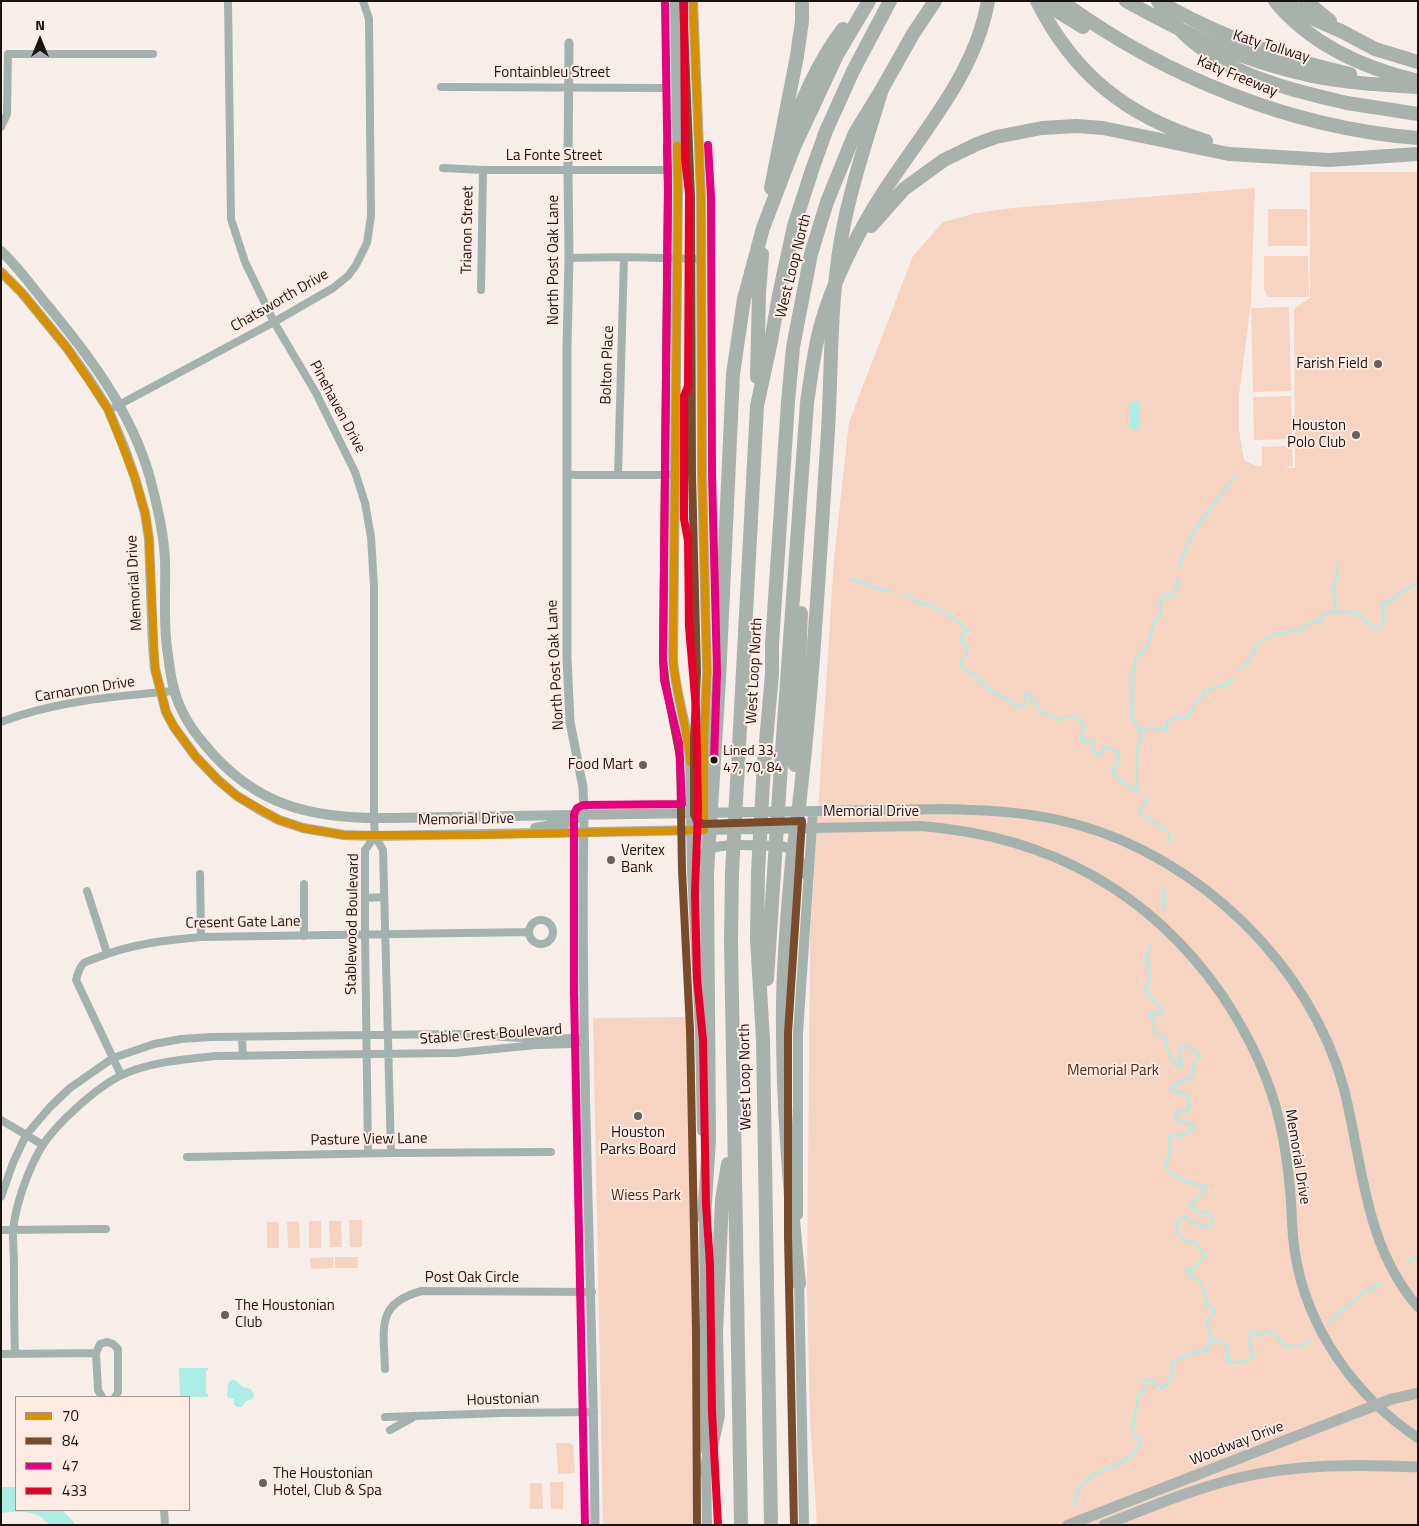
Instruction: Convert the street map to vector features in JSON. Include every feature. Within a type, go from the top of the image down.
[{"type":"highway","points":[[764,341],[760,272],[771,186],[797,56],[802,21],[802,1]]},
{"type":"highway","points":[[771,186],[811,80],[836,38],[869,1]]},
{"type":"highway","points":[[704,1218],[709,1140],[707,873],[719,680],[732,397],[740,321],[754,255],[779,183],[810,110],[837,55],[869,1]]},
{"type":"highway","name":"West Loop North","points":[[740,1525],[731,941],[732,872],[757,406],[764,341],[794,226],[812,170],[839,102],[890,1]]},
{"type":"highway","name":"West Loop North","points":[[771,1525],[763,1040],[757,939],[758,872],[793,347],[806,278],[827,202],[855,133],[912,34],[935,1]]},
{"type":"highway","points":[[763,1040],[774,872],[788,765],[804,447],[812,362],[822,321],[846,258],[878,200],[957,84],[974,49],[984,22],[988,1]]},
{"type":"highway","points":[[1037,1],[1046,21],[1062,44],[1083,70],[1110,94],[1166,128],[1262,156]]},
{"type":"highway","points":[[1041,1],[1089,31],[1126,44]]},
{"type":"highway","name":"Katy Freeway","points":[[1061,1],[1088,21],[1126,44],[1208,84],[1282,112],[1314,121],[1418,138]]},
{"type":"highway","name":"Katy Tollway","points":[[1126,1],[1200,39],[1261,63],[1299,74],[1338,80],[1386,86],[1418,86]]},
{"type":"highway","points":[[1158,1],[1223,33],[1285,56],[1353,74],[1418,86]]},
{"type":"highway","points":[[1158,1],[1175,24],[1189,38],[1203,50],[1226,64],[1298,92],[1418,114]]},
{"type":"highway","points":[[1166,1],[1180,20],[1194,33],[1238,64],[1276,79],[1348,100],[1418,107]]},
{"type":"highway","points":[[1275,1],[1296,24],[1334,51],[1418,81]]},
{"type":"highway","points":[[1281,1],[1374,49],[1418,62]]},
{"type":"highway","points":[[1306,1],[1342,32]]},
{"type":"highway","points":[[799,1284],[787,1165],[783,1008],[786,940],[792,866],[804,777],[827,446],[834,304],[841,241],[850,197],[882,89]]},
{"type":"highway","points":[[855,243],[904,189],[921,175],[944,160],[977,144],[1016,132],[1059,126],[1087,126],[1230,154],[1329,160],[1418,154]]},
{"type":"highway","points":[[788,765],[792,866]]},
{"type":"highway","points":[[706,1471],[718,1415],[716,1333],[722,1200],[734,1129]]},
{"type":"main road","points":[[675,1],[678,189],[674,475],[674,668],[678,697],[689,742],[692,814],[692,870],[700,1030],[704,1218],[707,1525]]},
{"type":"main road","points":[[693,1],[701,197],[702,475],[707,672],[704,739],[704,830]]},
{"type":"main road","name":"Memorial Drive","points":[[1,251],[69,331],[108,386],[120,405],[139,446],[150,477],[165,558],[167,646],[174,690],[188,723],[220,763],[236,778],[278,803],[317,814],[374,819],[943,809],[992,810],[1030,814],[1076,824],[1122,840],[1147,852],[1198,883],[1236,914],[1271,952],[1313,1012],[1330,1049],[1344,1088],[1368,1207],[1374,1226],[1392,1268],[1418,1307]]},
{"type":"main road","name":"Memorial Drive","points":[[1,272],[22,293],[67,348],[108,409],[135,478],[145,513],[149,539],[153,646],[160,692],[166,712],[174,727],[196,757],[218,780],[237,796],[279,820],[303,828],[344,835],[929,827],[959,830],[1006,840],[1045,853],[1082,870],[1135,902],[1158,920],[1186,949],[1210,979],[1246,1034],[1263,1070],[1280,1124],[1291,1202],[1291,1227],[1295,1255],[1312,1309],[1326,1339],[1343,1367],[1362,1391],[1396,1423],[1418,1438]]},
{"type":"main road","points":[[145,513],[157,510]]},
{"type":"main road","points":[[804,1525],[799,1284],[798,1033],[813,811]]},
{"type":"main road","points":[[499,834],[569,822],[584,815]]},
{"type":"main road","points":[[692,870],[702,854],[711,848],[722,846],[782,846],[789,848],[799,856],[808,878]]},
{"type":"main road","name":"Woodway Drive","points":[[1068,1525],[1358,1412],[1418,1393]]},
{"type":"main road","name":"Woodway Drive","points":[[1104,1525],[1239,1478],[1272,1472],[1340,1465],[1418,1467]]},
{"type":"main road","points":[[1123,1503],[1129,1515]]},
{"type":"street","name":"Chatsworth Drive","points":[[108,409],[120,405],[274,322],[333,288],[348,276],[367,243],[371,216],[369,19],[363,1]]},
{"type":"street","name":"Pinehaven Drive","points":[[229,2],[231,219],[245,262],[274,322],[316,393],[355,472],[365,504],[372,537],[374,586],[374,836]]},
{"type":"street","name":"North Post Oak Lane","points":[[569,43],[568,694],[570,722],[583,788],[584,815],[584,1041],[592,1292],[595,1525]]},
{"type":"street","points":[[1,127],[7,114],[8,54],[154,54]]},
{"type":"street","name":"Fontainbleu Street","points":[[442,87],[569,86],[663,88]]},
{"type":"street","name":"La Fonte Street","points":[[443,168],[483,170],[664,170]]},
{"type":"street","name":"Trianon Street","points":[[481,290],[483,170]]},
{"type":"street","name":"Bolton Place","points":[[618,475],[624,257]]},
{"type":"street","points":[[569,258],[701,259]]},
{"type":"street","points":[[567,474],[674,475]]},
{"type":"street","name":"Carnarvon Drive","points":[[1,722],[22,714],[76,702],[174,690]]},
{"type":"street","name":"Stablewood Boulevard","points":[[368,1153],[364,934],[365,850],[374,836],[383,850],[391,1153]]},
{"type":"street","points":[[200,874],[201,937]]},
{"type":"street","points":[[304,884],[304,936]]},
{"type":"street","points":[[87,891],[107,953]]},
{"type":"street","points":[[365,898],[384,897]]},
{"type":"street","name":"Cresent Gate Lane","points":[[121,1075],[76,980],[78,971],[84,963],[107,953],[172,939],[201,937],[530,932]]},
{"type":"street","name":"Stable Crest Boulevard","points":[[1,1197],[13,1163],[26,1135],[50,1107],[70,1088],[113,1058],[154,1044],[181,1039],[211,1037],[458,1034],[536,1039],[573,1038],[584,1041]]},
{"type":"street","points":[[242,1038],[243,1056]]},
{"type":"street","name":"Stable Crest Boulevard","points":[[15,1353],[14,1231],[20,1200],[30,1171],[43,1145],[62,1123],[101,1088],[121,1075],[159,1064],[186,1059],[243,1056],[455,1053],[536,1045],[573,1044],[584,1041]]},
{"type":"street","points":[[1,1120],[43,1145]]},
{"type":"street","name":"Pasture View Lane","points":[[187,1157],[368,1153],[552,1152]]},
{"type":"street","points":[[1,1230],[106,1229]]},
{"type":"street","name":"Post Oak Circle","points":[[385,1369],[384,1329],[387,1313],[396,1302],[406,1295],[422,1291],[592,1292]]},
{"type":"street","points":[[101,1396],[98,1390],[96,1353],[100,1344],[107,1342],[113,1344],[118,1349],[118,1392],[116,1396]]},
{"type":"street","points":[[1,1354],[96,1353]]},
{"type":"street","name":"Houstonian","points":[[385,1417],[594,1412]]},
{"type":"street","name":"Houstonian","points":[[390,1430],[414,1417]]},
{"type":"street","points":[[164,1511],[165,1525]]},
{"type":"green space","name":"Memorial Park","points":[[1310,172],[1418,172],[1418,1525],[817,1525],[810,1421],[807,1293],[810,937],[834,559],[849,422],[913,256],[943,222],[976,213],[1013,208],[1255,188],[1251,302],[1239,395],[1239,430],[1244,460],[1256,466],[1262,466],[1262,447],[1292,446],[1293,466],[1283,467],[1295,468],[1294,309],[1310,298]]},
{"type":"green space","points":[[1268,209],[1307,209],[1307,246],[1268,246]]},
{"type":"green space","points":[[1264,256],[1308,256],[1309,297],[1268,297],[1264,289]]},
{"type":"green space","points":[[1289,307],[1291,391],[1253,392],[1251,308]]},
{"type":"green space","points":[[1291,396],[1292,439],[1254,440],[1253,397]]},
{"type":"green space","name":"Wiess Park","points":[[690,1017],[695,1200],[696,1525],[603,1525],[593,1018]]},
{"type":"green space","points":[[349,1220],[362,1220],[362,1247],[350,1247]]},
{"type":"green space","points":[[299,1221],[300,1248],[288,1248],[287,1222]]},
{"type":"green space","points":[[309,1221],[321,1221],[321,1248],[309,1248]]},
{"type":"green space","points":[[329,1221],[341,1221],[342,1247],[330,1247]]},
{"type":"green space","points":[[267,1222],[279,1222],[279,1248],[267,1248]]},
{"type":"green space","points":[[333,1257],[333,1268],[311,1269],[310,1258]]},
{"type":"green space","points":[[335,1257],[358,1257],[358,1268],[335,1268]]},
{"type":"green space","points":[[556,1443],[570,1443],[573,1445],[575,1473],[558,1474]]},
{"type":"green space","points":[[550,1482],[563,1482],[563,1509],[551,1509]]},
{"type":"green space","points":[[530,1483],[542,1483],[543,1509],[530,1509]]},
{"type":"water","points":[[1129,402],[1140,402],[1140,430],[1130,430]]},
{"type":"water","points":[[179,1368],[208,1368],[208,1371],[206,1371],[206,1393],[208,1397],[180,1396]]},
{"type":"water","points":[[231,1380],[235,1380],[243,1387],[251,1389],[254,1395],[253,1399],[246,1401],[242,1407],[237,1407],[234,1404],[234,1399],[227,1397],[228,1384]]},
{"type":"water","points":[[1,1487],[15,1487],[15,1511],[63,1511],[75,1525],[49,1525],[39,1516],[27,1513],[1,1513]]},
{"type":"waterway","points":[[1179,569],[1188,543],[1195,531],[1235,477]]},
{"type":"waterway","points":[[1336,563],[1337,577],[1333,586],[1337,613]]},
{"type":"waterway","points":[[1137,791],[1136,756],[1141,732],[1131,715],[1133,684],[1131,676],[1135,668],[1135,658],[1141,654],[1147,645],[1153,624],[1161,615],[1161,604],[1159,601],[1164,595],[1173,596],[1178,583],[1177,578]]},
{"type":"waterway","points":[[851,579],[891,592]]},
{"type":"waterway","points":[[1239,670],[1248,662],[1259,642],[1273,635],[1298,630],[1310,623],[1319,623],[1324,615],[1328,613],[1355,612],[1374,628],[1379,629],[1384,622],[1383,603],[1393,599],[1418,582]]},
{"type":"waterway","points":[[900,595],[907,594],[921,604],[932,604],[940,612],[947,612],[952,618],[961,623],[968,631],[963,632],[961,642],[967,646],[967,652],[960,664],[966,670],[974,674],[992,692],[1010,700],[1015,705],[1024,705],[1026,695],[1030,694],[1036,705],[1045,714],[1061,720],[1069,716],[1075,717],[1084,726],[1081,738],[1083,742],[1091,740],[1095,742],[1092,752],[1100,754],[1106,746],[1118,752],[1118,764],[1112,773],[1126,786],[1139,791]]},
{"type":"waterway","points":[[1140,731],[1148,728],[1167,730],[1167,722],[1177,716],[1185,719],[1189,716],[1194,704],[1204,695],[1204,692],[1227,684],[1233,677]]},
{"type":"waterway","points":[[1146,796],[1147,801],[1140,809],[1140,813],[1168,832],[1170,843]]},
{"type":"waterway","points":[[1163,909],[1164,887]]},
{"type":"waterway","points":[[1151,944],[1147,954],[1149,978],[1145,991],[1162,1010],[1159,1015],[1152,1013],[1149,1016],[1154,1022],[1155,1032],[1166,1038],[1169,1054],[1180,1067],[1182,1064],[1179,1058],[1180,1047],[1184,1044],[1201,1056],[1192,1063],[1194,1072],[1192,1077],[1172,1086],[1171,1089],[1187,1095],[1190,1107],[1187,1111],[1178,1111],[1175,1114],[1176,1119],[1183,1123],[1192,1123],[1194,1128],[1181,1136],[1173,1135],[1169,1139],[1170,1152],[1165,1166],[1168,1171],[1178,1178],[1206,1186],[1206,1189],[1191,1204],[1192,1208],[1197,1212],[1210,1214],[1213,1220],[1211,1225],[1198,1225],[1186,1217],[1177,1223],[1177,1233],[1186,1241],[1195,1242],[1205,1257],[1194,1269],[1186,1270],[1188,1274],[1201,1282],[1207,1306],[1214,1308],[1214,1313],[1208,1319],[1207,1324],[1212,1340]]},
{"type":"waterway","points":[[1408,1263],[1413,1258],[1418,1257]]},
{"type":"waterway","points":[[1329,1322],[1365,1291],[1381,1284]]},
{"type":"waterway","points":[[1074,1504],[1077,1492],[1091,1477],[1129,1458],[1136,1450],[1141,1441],[1132,1434],[1137,1398],[1144,1389],[1145,1381],[1151,1380],[1162,1388],[1172,1379],[1172,1365],[1174,1362],[1192,1353],[1207,1351],[1208,1342],[1212,1340],[1219,1340],[1226,1345],[1228,1361],[1238,1363],[1254,1356],[1250,1347],[1250,1334],[1253,1331],[1259,1336],[1269,1331],[1274,1333],[1283,1345],[1300,1347],[1310,1340]]},
{"type":"transit line","name":"47","points":[[585,1525],[574,993],[574,814],[577,808],[583,805],[682,804],[679,743],[664,680],[663,659],[668,189],[665,1]]},
{"type":"transit line","name":"84","points":[[683,1],[691,197],[692,475],[697,672],[694,739],[694,815],[697,821],[703,824],[802,821],[788,1033],[788,1236],[794,1525]]},
{"type":"transit line","name":"433","points":[[684,1],[685,158],[689,194],[688,386],[684,396],[684,519],[688,541],[689,627],[696,709],[698,808],[695,894],[697,979],[703,1040],[706,1204],[710,1265],[712,1412],[718,1525]]},
{"type":"transit line","name":"70","points":[[1,272],[22,293],[67,348],[108,409],[135,478],[145,513],[149,539],[155,669],[166,712],[174,727],[196,757],[218,780],[237,796],[279,820],[303,828],[344,835],[476,835],[704,830],[704,739],[707,672],[702,475],[701,197],[693,1]]},
{"type":"transit line","name":"47","points":[[708,145],[711,197],[712,475],[717,672],[714,760]]},
{"type":"transit line","name":"84","points":[[667,146],[663,659],[680,757],[682,870],[690,1030],[696,1330],[697,1525]]},
{"type":"transit line","name":"70","points":[[677,146],[673,659],[690,762]]},
{"type":"place","name":"Farish Field","points":[[1378,364]]},
{"type":"place","name":"Houston Polo Club","points":[[1356,435]]},
{"type":"place","name":"Lined 33, 47, 70, 84","points":[[714,760]]},
{"type":"place","name":"Food Mart","points":[[643,765]]},
{"type":"place","name":"Veritex Bank","points":[[611,860]]},
{"type":"place","name":"Houston Parks Board","points":[[638,1116]]},
{"type":"place","name":"The Houstonian Club","points":[[225,1315]]},
{"type":"place","name":"The Houstonian Hotel, Club & Spa","points":[[263,1483]]}]
